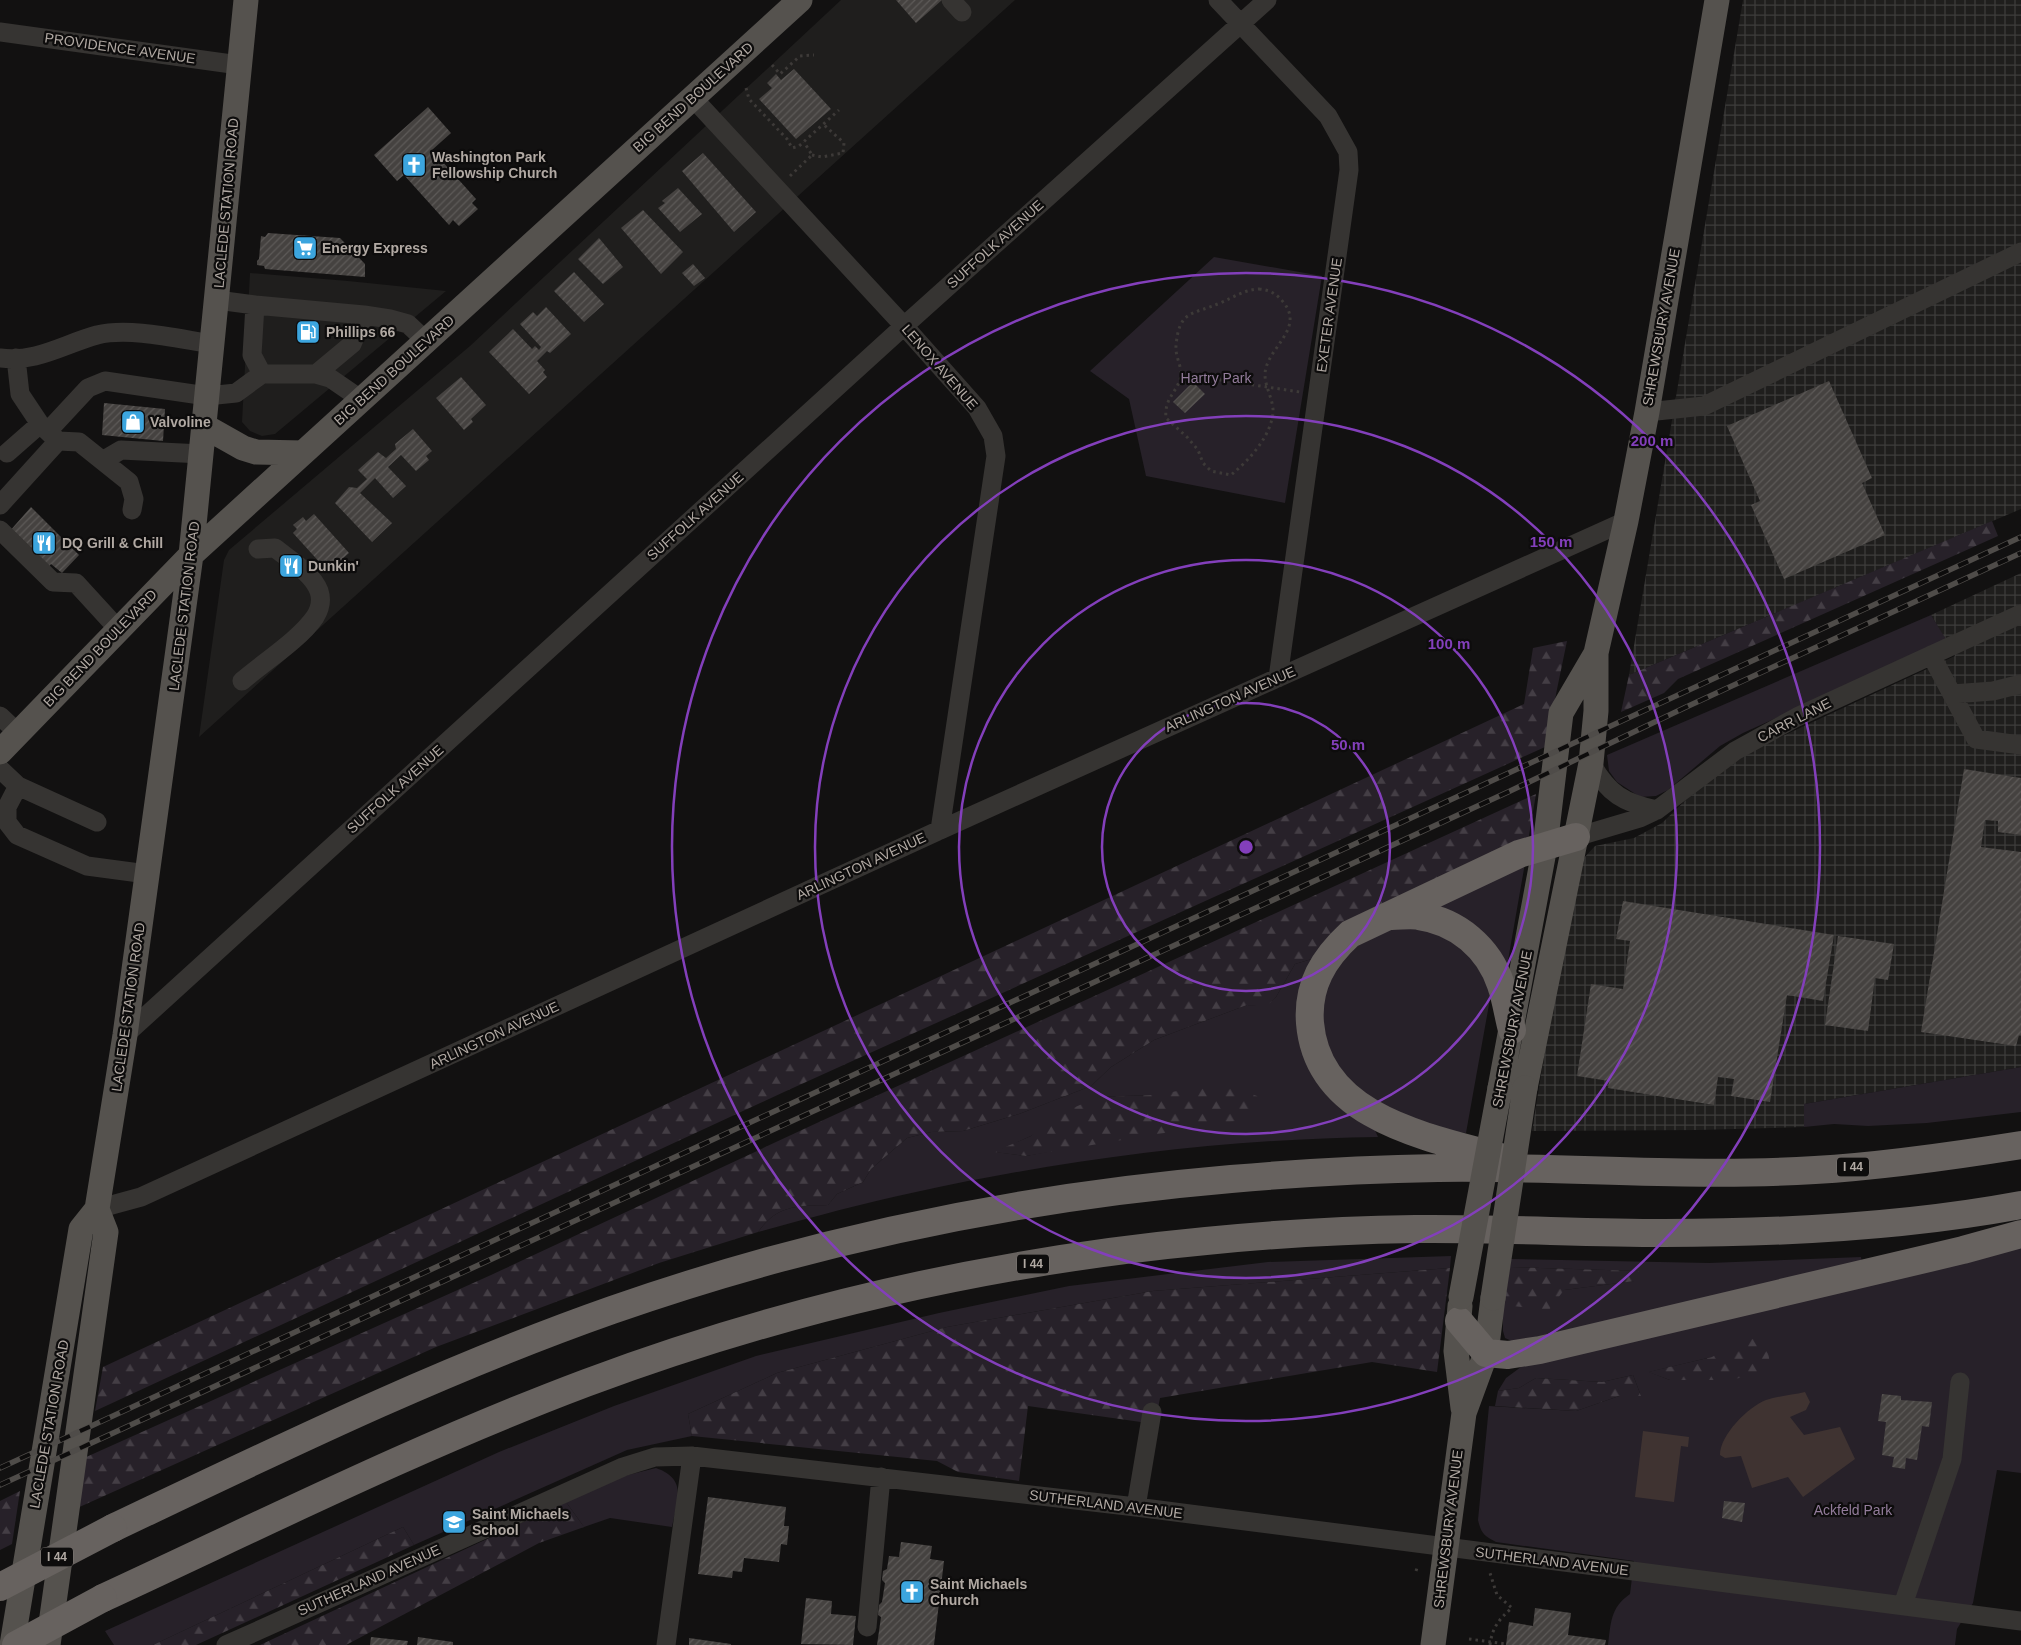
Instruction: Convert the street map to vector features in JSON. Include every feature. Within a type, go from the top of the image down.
[{"type":"highway","points":[[1545,1169],[1414,1133],[1380,1119],[1348,1097],[1326,1073],[1312,1041],[1309,1008],[1315,978],[1332,950],[1350,934],[1519,854],[1576,837]]},
{"type":"highway","points":[[1386,916],[1419,915],[1446,922],[1471,938],[1490,960],[1501,984],[1512,1030]]},
{"type":"highway","name":"I 44","points":[[0,1587],[113,1528],[365,1411],[515,1346],[614,1309],[713,1277],[815,1249],[916,1225],[1021,1205],[1125,1190],[1335,1171],[1440,1168],[1714,1173],[1814,1170],[1918,1162],[2021,1146]]},
{"type":"highway","name":"I 44","points":[[16,1645],[103,1598],[490,1421],[588,1382],[687,1348],[889,1292],[994,1270],[1129,1250],[1206,1240],[1308,1232],[1416,1229],[1660,1233],[1767,1232],[1872,1226],[1980,1213],[2021,1205]]},
{"type":"highway","points":[[1460,1309],[1486,1353],[1508,1355],[1540,1350],[1963,1250],[2021,1234]]},
{"type":"main road","name":"LACLEDE STATION ROAD","points":[[12,1645],[81,1229],[97,1209],[125,1035],[191,556],[246,0]]},
{"type":"main road","name":"SHREWSBURY AVENUE","points":[[1433,1645],[1464,1413],[1486,1353],[1525,1088],[1591,763],[1596,711],[1596,653],[1626,521],[1647,412],[1717,0]]},
{"type":"main road","name":"BIG BEND BOULEVARD","points":[[0,752],[9,725],[119,630],[191,556],[795,1]]},
{"type":"main road","points":[[204,426],[243,448],[256,452],[303,453]]},
{"type":"main road","name":"SHREWSBURY AVENUE","points":[[1464,1413],[1456,1352],[1460,1309],[1545,846],[1561,713],[1596,653]]},
{"type":"main road","name":"LACLEDE STATION ROAD","points":[[48,1645],[106,1232],[97,1209]]},
{"type":"street","name":"EXETER AVENUE","points":[[1218,0],[1328,116],[1348,152],[1349,170],[1278,678]]},
{"type":"street","name":"SUFFOLK AVENUE","points":[[125,1035],[904,326],[1267,0]]},
{"type":"street","name":"PROVIDENCE AVENUE","points":[[0,32],[239,65]]},
{"type":"street","name":"LENOX AVENUE","points":[[692,97],[904,326],[977,408],[993,436],[996,456],[940,830]]},
{"type":"street","points":[[1647,412],[1704,406],[2021,252]]},
{"type":"street","points":[[217,300],[390,319],[408,324],[426,341]]},
{"type":"street","points":[[255,305],[252,355],[262,374]]},
{"type":"street","points":[[316,374],[352,344],[364,315]]},
{"type":"street","points":[[132,510],[134,499],[129,482],[104,460],[79,442],[49,432],[20,394],[8,358],[39,356],[97,335],[114,333],[213,344]]},
{"type":"street","points":[[0,505],[33,468],[49,432],[88,388],[105,381],[207,396],[236,393],[262,374],[316,374],[330,378],[362,400]]},
{"type":"street","points":[[2,454],[49,432]]},
{"type":"street","points":[[104,460],[121,450],[202,454]]},
{"type":"street","name":"ARLINGTON AVENUE","points":[[97,1209],[141,1198],[940,830],[1626,521]]},
{"type":"street","points":[[0,530],[53,582],[76,583],[119,630]]},
{"type":"street","points":[[242,681],[300,632],[315,617],[321,602],[318,590],[306,573],[276,548],[258,549]]},
{"type":"street","name":"CARR LANE","points":[[1576,837],[1640,818],[1657,810],[1735,751],[1797,717],[2021,614]]},
{"type":"street","points":[[1931,655],[1976,739],[2021,745]]},
{"type":"street","points":[[1952,694],[1993,691],[2021,684]]},
{"type":"street","points":[[1591,763],[1600,780],[1620,798],[1635,805],[1657,810]]},
{"type":"street","points":[[0,769],[18,786],[97,822]]},
{"type":"street","points":[[18,786],[7,807],[7,822],[17,835],[87,866],[147,874]]},
{"type":"street","points":[[1902,1604],[1952,1459],[1960,1382]]},
{"type":"street","points":[[1136,1507],[1152,1412]]},
{"type":"street","points":[[666,1645],[692,1456]]},
{"type":"street","name":"SUTHERLAND AVENUE","points":[[226,1645],[623,1466],[656,1457],[692,1456],[1136,1507],[1446,1548],[1902,1604],[2021,1621]]},
{"type":"street","points":[[867,1627],[881,1477]]},
{"type":"path","points":[[772,65],[780,74],[800,56],[814,55]]},
{"type":"path","points":[[746,88],[749,99],[787,138],[792,148],[804,142],[838,110]]},
{"type":"path","points":[[804,142],[812,155],[822,157],[843,153],[844,143],[823,124]]},
{"type":"path","points":[[777,189],[812,155]]},
{"type":"path","points":[[1248,290],[1268,290],[1277,295],[1286,305],[1291,325],[1270,360],[1265,375],[1268,387],[1273,412],[1264,437],[1249,459],[1231,475],[1211,471],[1203,463],[1198,450],[1188,438],[1166,418],[1165,408],[1181,374],[1176,347],[1181,322],[1193,311],[1219,304],[1248,290]]},
{"type":"path","points":[[1181,374],[1318,395]]},
{"type":"path","points":[[1490,1573],[1498,1595],[1512,1608],[1498,1620],[1490,1644]]},
{"type":"path","points":[[1469,1639],[1490,1644],[1506,1644]]},
{"type":"shaded area","points":[[841,0],[1015,0],[199,737],[224,560],[229,550],[470,346]]},
{"type":"shaded area","points":[[1743,0],[2021,0],[2021,509],[1629,675]]},
{"type":"shaded area","points":[[250,273],[446,291],[275,434],[262,436],[250,431],[242,422]]},
{"type":"shaded area","points":[[2021,573],[2021,1067],[1804,1104],[1804,1127],[1532,1131],[1550,1019],[1583,859],[1595,846],[1634,838],[1662,823],[1689,797],[1742,755],[1955,656],[1931,615]]},
{"type":"shaded area","points":[[1805,1392],[1810,1402],[1806,1410],[1790,1417],[1804,1435],[1840,1427],[1855,1459],[1803,1497],[1788,1477],[1752,1488],[1741,1456],[1725,1458],[1720,1455],[1725,1439],[1736,1423],[1759,1404],[1766,1400]]},
{"type":"shaded area","points":[[1643,1431],[1689,1437],[1688,1447],[1681,1446],[1674,1502],[1635,1497]]},
{"type":"green space","name":"Hartry Park","points":[[1214,257],[1322,276],[1285,503],[1146,476],[1129,399],[1090,371]]},
{"type":"green space","points":[[1992,521],[1998,536],[1678,679],[1664,693],[1621,712],[1629,675]]},
{"type":"green space","points":[[1931,615],[1947,641],[1743,733],[1720,746],[1668,790],[1656,796],[1640,797],[1617,782],[1609,771],[1607,755]]},
{"type":"green space","points":[[1567,641],[1545,747],[784,1092],[95,1411],[103,1367],[1524,704],[1533,648]]},
{"type":"green space","points":[[1536,794],[1528,841],[1315,958],[1295,964],[1276,997],[1266,1007],[1247,1005],[1154,1040],[1111,1067],[1091,1086],[1019,1114],[963,1131],[931,1132],[907,1138],[871,1169],[863,1182],[837,1194],[828,1205],[788,1209],[780,1212],[765,1223],[758,1232],[659,1263],[436,1347],[75,1509],[84,1458],[491,1275],[819,1122]]},
{"type":"green space","points":[[1525,863],[1506,972],[1425,908]]},
{"type":"green space","points":[[1406,924],[1459,939],[1488,984],[1490,999],[1466,1133],[1420,1126],[1393,1116],[1368,1099],[1345,1079],[1334,1064],[1327,1048],[1323,1031],[1322,1013],[1325,995],[1331,978],[1340,962],[1357,943],[1377,933]]},
{"type":"green space","points":[[1315,958],[1298,1014],[1374,1128],[1378,1137],[1262,1142],[1146,1153],[1088,1161],[973,1180],[896,1196],[758,1232],[765,1223],[780,1212],[797,1207],[828,1205],[837,1194],[863,1182],[871,1169],[907,1138],[931,1132],[963,1131],[1019,1114],[1091,1086],[1111,1067],[1154,1040],[1247,1005],[1266,1006],[1276,997],[1295,964]],"holes":[[[1152,1095],[1093,1143],[1026,1156],[996,1152],[1031,1136],[1099,1097]]]},
{"type":"green space","points":[[2021,1067],[2021,1112],[1927,1123],[1868,1126],[1834,1124],[1804,1127],[1804,1104]]},
{"type":"green space","points":[[1223,1084],[1257,1096],[1264,1108],[1242,1120],[1026,1156],[994,1152],[1031,1136],[1055,1116],[1098,1097],[1152,1095]]},
{"type":"green space","name":"Ackfeld Park","points":[[2021,1245],[2021,1473],[1997,1470],[1973,1603],[1957,1629],[1955,1645],[1608,1645],[1615,1610],[1623,1599],[1630,1594],[1634,1561],[1496,1542],[1486,1536],[1480,1528],[1478,1520],[1489,1406],[1576,1411],[1619,1396],[1641,1396],[1633,1375],[1602,1382],[1536,1378],[1519,1388],[1498,1391],[1506,1378],[1525,1364]],"holes":[[[1712,1357],[1730,1380],[1670,1380],[1649,1372]]]},
{"type":"green space","points":[[1451,1256],[1450,1268],[1153,1291],[947,1327],[777,1373],[688,1414],[692,1436],[627,1450],[414,1545],[403,1527],[153,1645],[114,1645],[105,1631],[499,1452],[614,1406],[756,1356],[939,1313],[1069,1286],[1268,1262]]},
{"type":"green space","points":[[1861,1257],[1862,1264],[1516,1343],[1505,1338],[1503,1331],[1503,1305],[1564,1290],[1634,1281],[1638,1271],[1510,1267],[1511,1259],[1709,1263]]},
{"type":"green space","points":[[1510,1267],[1639,1271],[1635,1281],[1564,1290],[1549,1310],[1504,1305]]},
{"type":"green space","points":[[1450,1268],[1437,1372],[1372,1362],[1160,1398],[1155,1424],[1028,1406],[1019,1481],[958,1472],[937,1461],[692,1436],[688,1414],[777,1373],[947,1327],[1153,1291]]},
{"type":"green space","points":[[1749,1337],[1767,1345],[1771,1371],[1730,1380],[1670,1380],[1648,1372],[1712,1357]]},
{"type":"green space","points":[[1633,1375],[1641,1396],[1619,1396],[1576,1411],[1495,1406],[1498,1391],[1519,1388],[1536,1378],[1602,1382]]},
{"type":"green space","points":[[656,1468],[673,1478],[678,1492],[672,1527],[610,1518],[584,1527],[566,1502],[624,1476]]},
{"type":"green space","points":[[20,1491],[12,1544],[0,1550],[0,1501]]},
{"type":"green space","points":[[566,1502],[584,1527],[539,1543],[346,1645],[260,1645]]},
{"type":"green space","points":[[403,1527],[414,1545],[196,1645],[153,1645]]},
{"type":"building","points":[[896,0],[942,0],[916,23]]},
{"type":"building","points":[[794,69],[831,109],[796,139],[759,99],[772,88],[767,83],[776,74],[781,80]]},
{"type":"building","name":"Washington Park Fellowship Church","points":[[428,107],[451,133],[432,150],[476,199],[472,203],[478,209],[459,226],[453,220],[449,225],[404,175],[397,181],[374,155]]},
{"type":"building","points":[[703,153],[756,212],[734,232],[682,171]]},
{"type":"building","points":[[678,188],[702,214],[680,232],[658,208],[665,203],[662,201]]},
{"type":"building","points":[[643,210],[683,252],[661,274],[621,228]]},
{"type":"building","name":"Energy Express","points":[[268,233],[340,238],[365,264],[365,277],[265,269],[264,266],[257,265],[257,261],[259,259],[261,236],[265,237]]},
{"type":"building","points":[[599,238],[623,267],[603,284],[578,259]]},
{"type":"building","points":[[693,264],[705,278],[694,286],[682,273]]},
{"type":"building","points":[[574,272],[604,304],[584,322],[554,291]]},
{"type":"building","points":[[546,307],[571,334],[550,353],[547,351],[537,361],[545,370],[543,372],[547,377],[529,394],[489,352],[513,329],[532,349],[535,346],[539,350],[541,347],[520,324],[533,312],[537,316]]},
{"type":"building","points":[[461,377],[486,405],[471,419],[473,422],[464,430],[436,398]]},
{"type":"building","points":[[1829,381],[1872,478],[1862,483],[1885,535],[1784,579],[1751,505],[1760,501],[1727,426]]},
{"type":"building","points":[[1193,382],[1205,394],[1185,413],[1173,402]]},
{"type":"building","name":"Valvoline","points":[[104,403],[165,409],[163,441],[102,435]]},
{"type":"building","points":[[413,429],[432,451],[426,456],[429,460],[416,471],[401,455],[388,467],[406,486],[393,498],[375,478],[360,493],[392,523],[372,542],[335,503],[349,487],[357,488],[367,479],[358,470],[378,452],[386,458],[396,449],[395,444]]},
{"type":"building","name":"DQ Grill & Chill","points":[[31,507],[79,555],[62,573],[51,564],[47,569],[9,532]]},
{"type":"building","points":[[314,514],[349,553],[332,568],[327,563],[323,566],[293,533],[297,529],[293,525],[303,517],[306,521]]},
{"type":"building","points":[[1964,769],[2021,778],[2021,835],[1998,832],[1998,821],[1985,820],[1981,847],[2021,852],[2021,1035],[2019,1035],[2016,1046],[1921,1032]]},
{"type":"building","points":[[1623,901],[1834,935],[1823,1001],[1787,995],[1770,1102],[1731,1096],[1734,1079],[1718,1077],[1714,1105],[1608,1088],[1609,1081],[1577,1076],[1591,984],[1623,989],[1630,941],[1616,939]]},
{"type":"building","points":[[1838,936],[1894,944],[1888,980],[1875,978],[1868,1031],[1825,1025]]},
{"type":"building","points":[[1882,1394],[1901,1396],[1901,1400],[1932,1402],[1929,1427],[1922,1426],[1917,1460],[1906,1458],[1905,1469],[1892,1467],[1894,1457],[1882,1455],[1886,1422],[1878,1421]]},
{"type":"building","points":[[708,1497],[786,1507],[784,1526],[789,1526],[787,1545],[781,1544],[779,1562],[744,1558],[742,1572],[733,1571],[732,1578],[698,1574]]},
{"type":"building","points":[[1724,1501],[1745,1503],[1742,1522],[1722,1518]]},
{"type":"building","name":"Saint Michaels Church","points":[[901,1542],[932,1546],[930,1559],[944,1561],[934,1645],[877,1645],[881,1617],[878,1615],[879,1605],[882,1602],[885,1583],[882,1580],[883,1571],[887,1569],[889,1556],[899,1557]]},
{"type":"building","points":[[806,1598],[832,1601],[831,1614],[856,1616],[853,1645],[801,1644]]},
{"type":"building","points":[[1535,1608],[1571,1613],[1568,1635],[1606,1640],[1605,1645],[1506,1645],[1509,1622],[1533,1626]]},
{"type":"building","points":[[371,1637],[408,1641],[407,1645],[370,1645]]},
{"type":"building","points":[[418,1637],[453,1642],[453,1645],[417,1645]]},
{"type":"building","points":[[689,1638],[731,1644],[731,1645],[689,1645]]},
{"type":"railway","points":[[0,1468],[2021,537]]},
{"type":"railway","points":[[0,1485],[1508,792],[1684,708],[2021,553]]},
{"type":"place","name":"Washington Park Fellowship Church","points":[[414,165]]},
{"type":"place","name":"Energy Express","points":[[305,248]]},
{"type":"place","name":"Phillips 66","points":[[308,332]]},
{"type":"place","name":"Valvoline","points":[[133,422]]},
{"type":"place","name":"DQ Grill & Chill","points":[[44,543]]},
{"type":"place","name":"Dunkin'","points":[[291,566]]},
{"type":"place","name":"Saint Michaels School","points":[[454,1522]]},
{"type":"place","name":"Saint Michaels Church","points":[[912,1592]]}]
